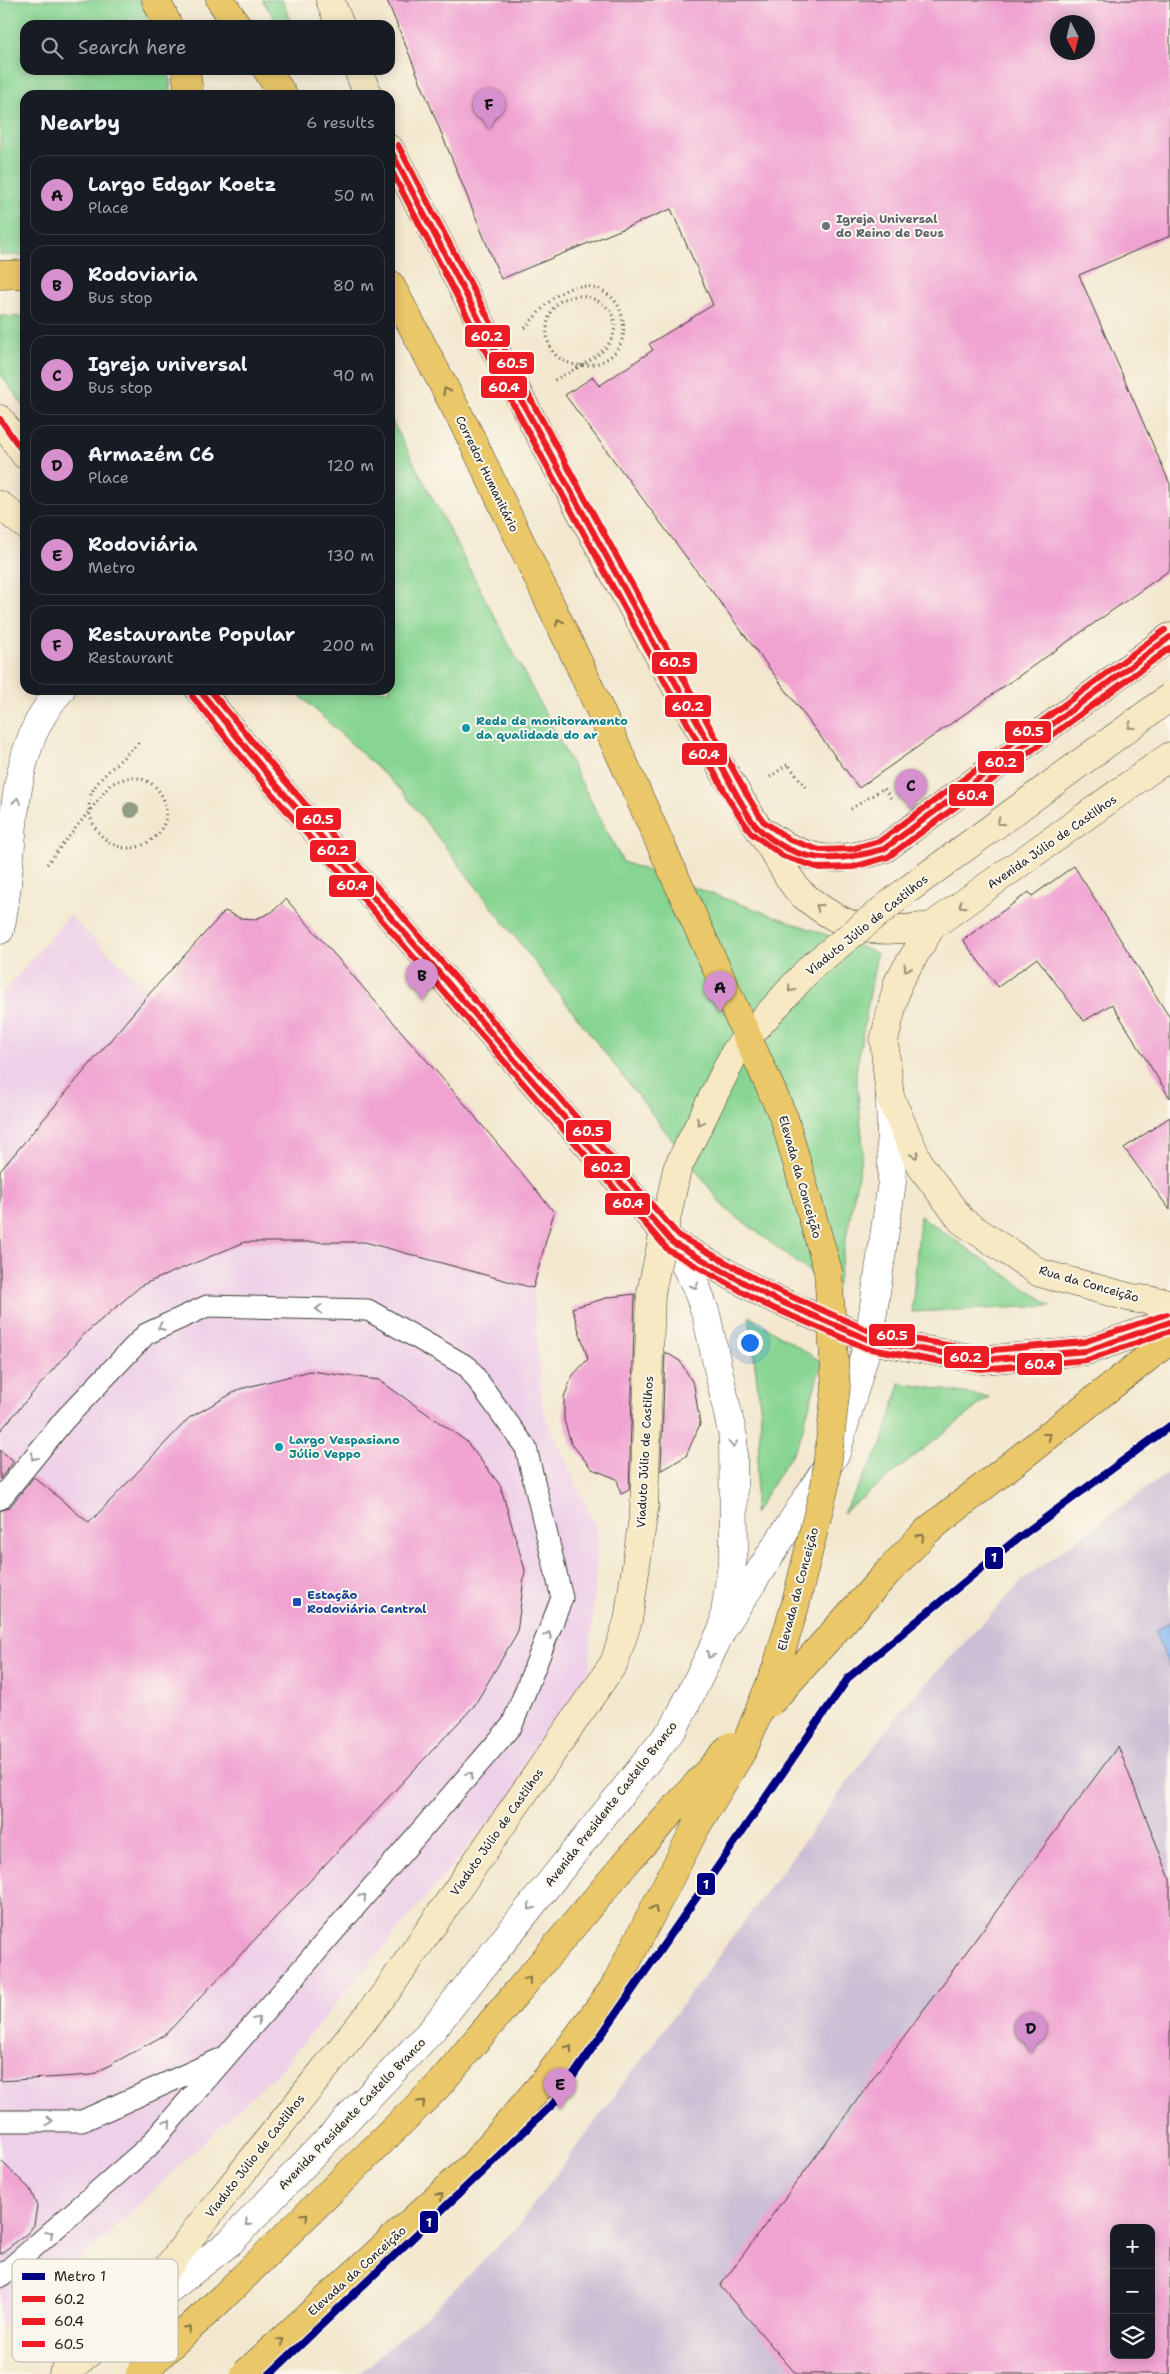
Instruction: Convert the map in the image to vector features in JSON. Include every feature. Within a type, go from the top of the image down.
[{"type":"main road","points":[[156,0],[166,20]]},
{"type":"main road","points":[[220,0],[234,20]]},
{"type":"main road","points":[[330,0],[338,20]]},
{"type":"main road","points":[[187,75],[188,90]]},
{"type":"main road","points":[[269,75],[280,90]]},
{"type":"main road","points":[[360,75],[366,90]]},
{"type":"main road","points":[[395,159],[516,392],[663,663],[739,799],[800,893],[851,926],[886,932],[932,926]]},
{"type":"main road","points":[[0,275],[20,274]]},
{"type":"main road","name":"Corredor Humanitário","points":[[395,293],[469,434],[580,666]]},
{"type":"main road","points":[[0,420],[20,448]]},
{"type":"main road","points":[[0,505],[20,522]]},
{"type":"main road","points":[[757,827],[786,848],[819,859],[852,858],[884,849],[1170,638]]},
{"type":"main road","name":"Elevada da Conceição","points":[[245,2374],[473,2166],[547,2078],[613,1988],[696,1827],[744,1748],[776,1669],[795,1606],[825,1485],[836,1387],[828,1271],[784,1118],[580,666]]},
{"type":"main road","name":"Avenida Presidente Castello Branco","points":[[203,695],[273,781],[673,1243]]},
{"type":"main road","name":"Viaduto Júlio de Castilhos","points":[[174,2259],[387,1991],[614,1663],[628,1621],[644,1510],[651,1293],[677,1169],[736,1050],[811,967],[906,891],[1170,697]]},
{"type":"main road","name":"Avenida Júlio de Castilhos","points":[[932,926],[1170,756]]},
{"type":"main road","name":"Rua da Conceição","points":[[932,926],[898,982],[884,1041],[890,1097],[920,1165],[962,1221],[1040,1273],[1132,1298],[1170,1302]]},
{"type":"main road","points":[[673,1243],[768,1296],[869,1340],[982,1360],[1086,1351],[1170,1322]]},
{"type":"main road","points":[[178,2339],[437,2088],[631,1857],[887,1572],[927,1531],[1170,1340]]},
{"type":"main road","name":"Avenida Presidente Castello Branco","points":[[63,2374],[78,2362]]},
{"type":"main road","points":[[140,2374],[153,2362]]},
{"type":"street","points":[[1,921],[19,779],[34,731],[58,695]]},
{"type":"street","points":[[723,1628],[836,1453],[869,1340],[892,1182],[890,1097]]},
{"type":"street","name":"Avenida Presidente Castello Branco","points":[[178,2282],[230,2242],[432,2030],[675,1726],[723,1628],[734,1550],[733,1437],[706,1314],[696,1286],[673,1243]]},
{"type":"lane","points":[[0,1499],[65,1419],[146,1334],[207,1306],[368,1310],[468,1366],[526,1448],[562,1598],[512,1725],[148,2147],[20,2259]]},
{"type":"lane","points":[[0,2121],[82,2121],[225,2057]]},
{"type":"path","points":[[520,333],[556,294],[568,288],[581,285],[594,286],[605,292],[615,301],[621,312],[624,326],[622,339],[616,350],[607,360],[596,365],[583,367],[570,364],[560,358],[552,349],[548,339],[547,328],[549,317],[555,308],[571,297],[581,295],[600,300],[607,307],[614,326],[608,345],[601,352],[546,385]]},
{"type":"path","points":[[44,866],[110,785],[129,777],[150,781],[158,788],[164,798],[166,808],[165,820],[161,830],[154,839],[143,845],[132,848],[120,847],[108,842],[92,824],[90,812],[90,799],[94,788],[139,742]]},
{"type":"path","points":[[788,764],[807,789]]},
{"type":"path","points":[[851,809],[884,788]]},
{"type":"shaded area","name":"Estação Rodoviária Central","points":[[286,899],[462,1101],[554,1212],[533,1288],[543,1410],[598,1533],[589,1671],[510,1797],[282,2068],[80,2259],[12,2259],[12,2318],[0,2329],[0,997],[69,915],[150,992],[225,911],[240,918],[256,919],[272,912]]},
{"type":"shaded area","points":[[1170,1471],[1170,1622],[1156,1633],[1170,1669],[1170,2374],[358,2374],[435,2308],[516,2228],[903,1708],[1024,1579]]},
{"type":"green space","points":[[0,0],[140,0],[150,20],[20,20],[20,75],[169,75],[171,90],[20,90],[20,255],[0,255]]},
{"type":"green space","points":[[262,0],[282,0],[290,20],[276,20]]},
{"type":"green space","points":[[0,316],[20,317],[20,401],[0,373]]},
{"type":"green space","points":[[395,427],[623,862],[877,953],[856,1072],[863,1148],[836,1292],[725,1208],[402,791],[299,695],[395,695]]},
{"type":"green space","points":[[920,1216],[1051,1306],[912,1312]]},
{"type":"green space","points":[[749,1316],[822,1362],[799,1442],[754,1514],[761,1414]]},
{"type":"green space","points":[[900,1383],[989,1397],[843,1513],[882,1445]]},
{"type":"water","points":[[1170,1622],[1170,1669],[1155,1632]]},
{"type":"building","points":[[387,0],[1170,0],[1170,236],[1079,275],[1170,484],[1170,570],[859,788],[565,395],[593,377],[599,386],[653,350],[649,344],[713,305],[671,209],[501,279]]},
{"type":"building","points":[[1074,866],[1170,1018],[1170,1098],[1112,1004],[1084,1021],[1037,958],[998,987],[963,940],[1029,892],[1032,896]]},
{"type":"building","points":[[286,899],[462,1101],[554,1212],[533,1288],[365,1242],[245,1242],[142,1285],[82,1336],[0,1431],[0,1171],[150,993],[225,911],[240,918],[256,919],[272,912]]},
{"type":"building","points":[[1170,1117],[1170,1210],[1124,1148]]},
{"type":"building","points":[[635,1294],[629,1490],[621,1494],[617,1479],[592,1469],[571,1443],[564,1420],[564,1397],[573,1375],[588,1359],[572,1308],[610,1297]]},
{"type":"building","points":[[665,1352],[680,1361],[694,1385],[700,1424],[686,1456],[661,1471]]},
{"type":"building","points":[[310,1371],[379,1380],[466,1441],[500,1485],[525,1570],[517,1633],[474,1706],[166,2034],[92,2075],[0,2081],[0,1511],[10,1507],[34,1477],[89,1523],[189,1418],[240,1389]]},
{"type":"building","points":[[0,1450],[14,1461],[0,1479]]},
{"type":"building","points":[[1118,1746],[1170,1879],[1170,2374],[796,2374],[720,2286]]},
{"type":"building","points":[[0,2160],[30,2189],[37,2206],[34,2225],[28,2233],[0,2254]]},
{"type":"metro line","name":"1","points":[[270,2374],[555,2102],[849,1677],[1013,1542],[1170,1426]]},
{"type":"transit line","name":"60.5","points":[[398,145],[529,396],[747,795],[763,821],[790,840],[820,850],[851,849],[880,841],[1165,630]]},
{"type":"transit line","name":"60.2","points":[[395,159],[521,400],[739,799],[755,825],[773,840],[788,849],[818,858],[849,857],[884,849],[1170,637]]},
{"type":"transit line","name":"60.4","points":[[395,178],[513,404],[731,803],[751,833],[783,856],[819,868],[853,867],[888,857],[1170,648]]},
{"type":"transit line","name":"60.2","points":[[0,419],[20,448]]},
{"type":"transit line","name":"60.2","points":[[203,695],[273,781],[673,1243],[768,1296],[869,1340],[982,1360],[1086,1351],[1170,1322]]},
{"type":"transit line","name":"60.5","points":[[214,695],[280,775],[679,1236],[772,1288],[872,1332],[982,1351],[1084,1342],[1167,1314]]},
{"type":"transit line","name":"60.4","points":[[192,696],[266,787],[668,1250],[764,1304],[866,1348],[980,1369],[1087,1360],[1170,1331]]},
{"type":"place","name":"Restaurante Popular","points":[[489,129]]},
{"type":"place","name":"Igreja Universal do Reino de Deus","points":[[826,226]]},
{"type":"place","name":"Rede de monitoramento da qualidade do ar","points":[[466,728]]},
{"type":"place","name":"Igreja universal","points":[[911,810]]},
{"type":"place","name":"Rodoviaria","points":[[422,1000]]},
{"type":"place","name":"Largo Edgar Koetz","points":[[720,1012]]},
{"type":"place","name":"Largo Vespasiano Júlio Veppo","points":[[279,1447]]},
{"type":"place","name":"Estação Rodoviária Central","points":[[297,1602]]},
{"type":"place","name":"Armazém C6","points":[[1031,2053]]},
{"type":"place","name":"Rodoviária","points":[[560,2109]]}]
